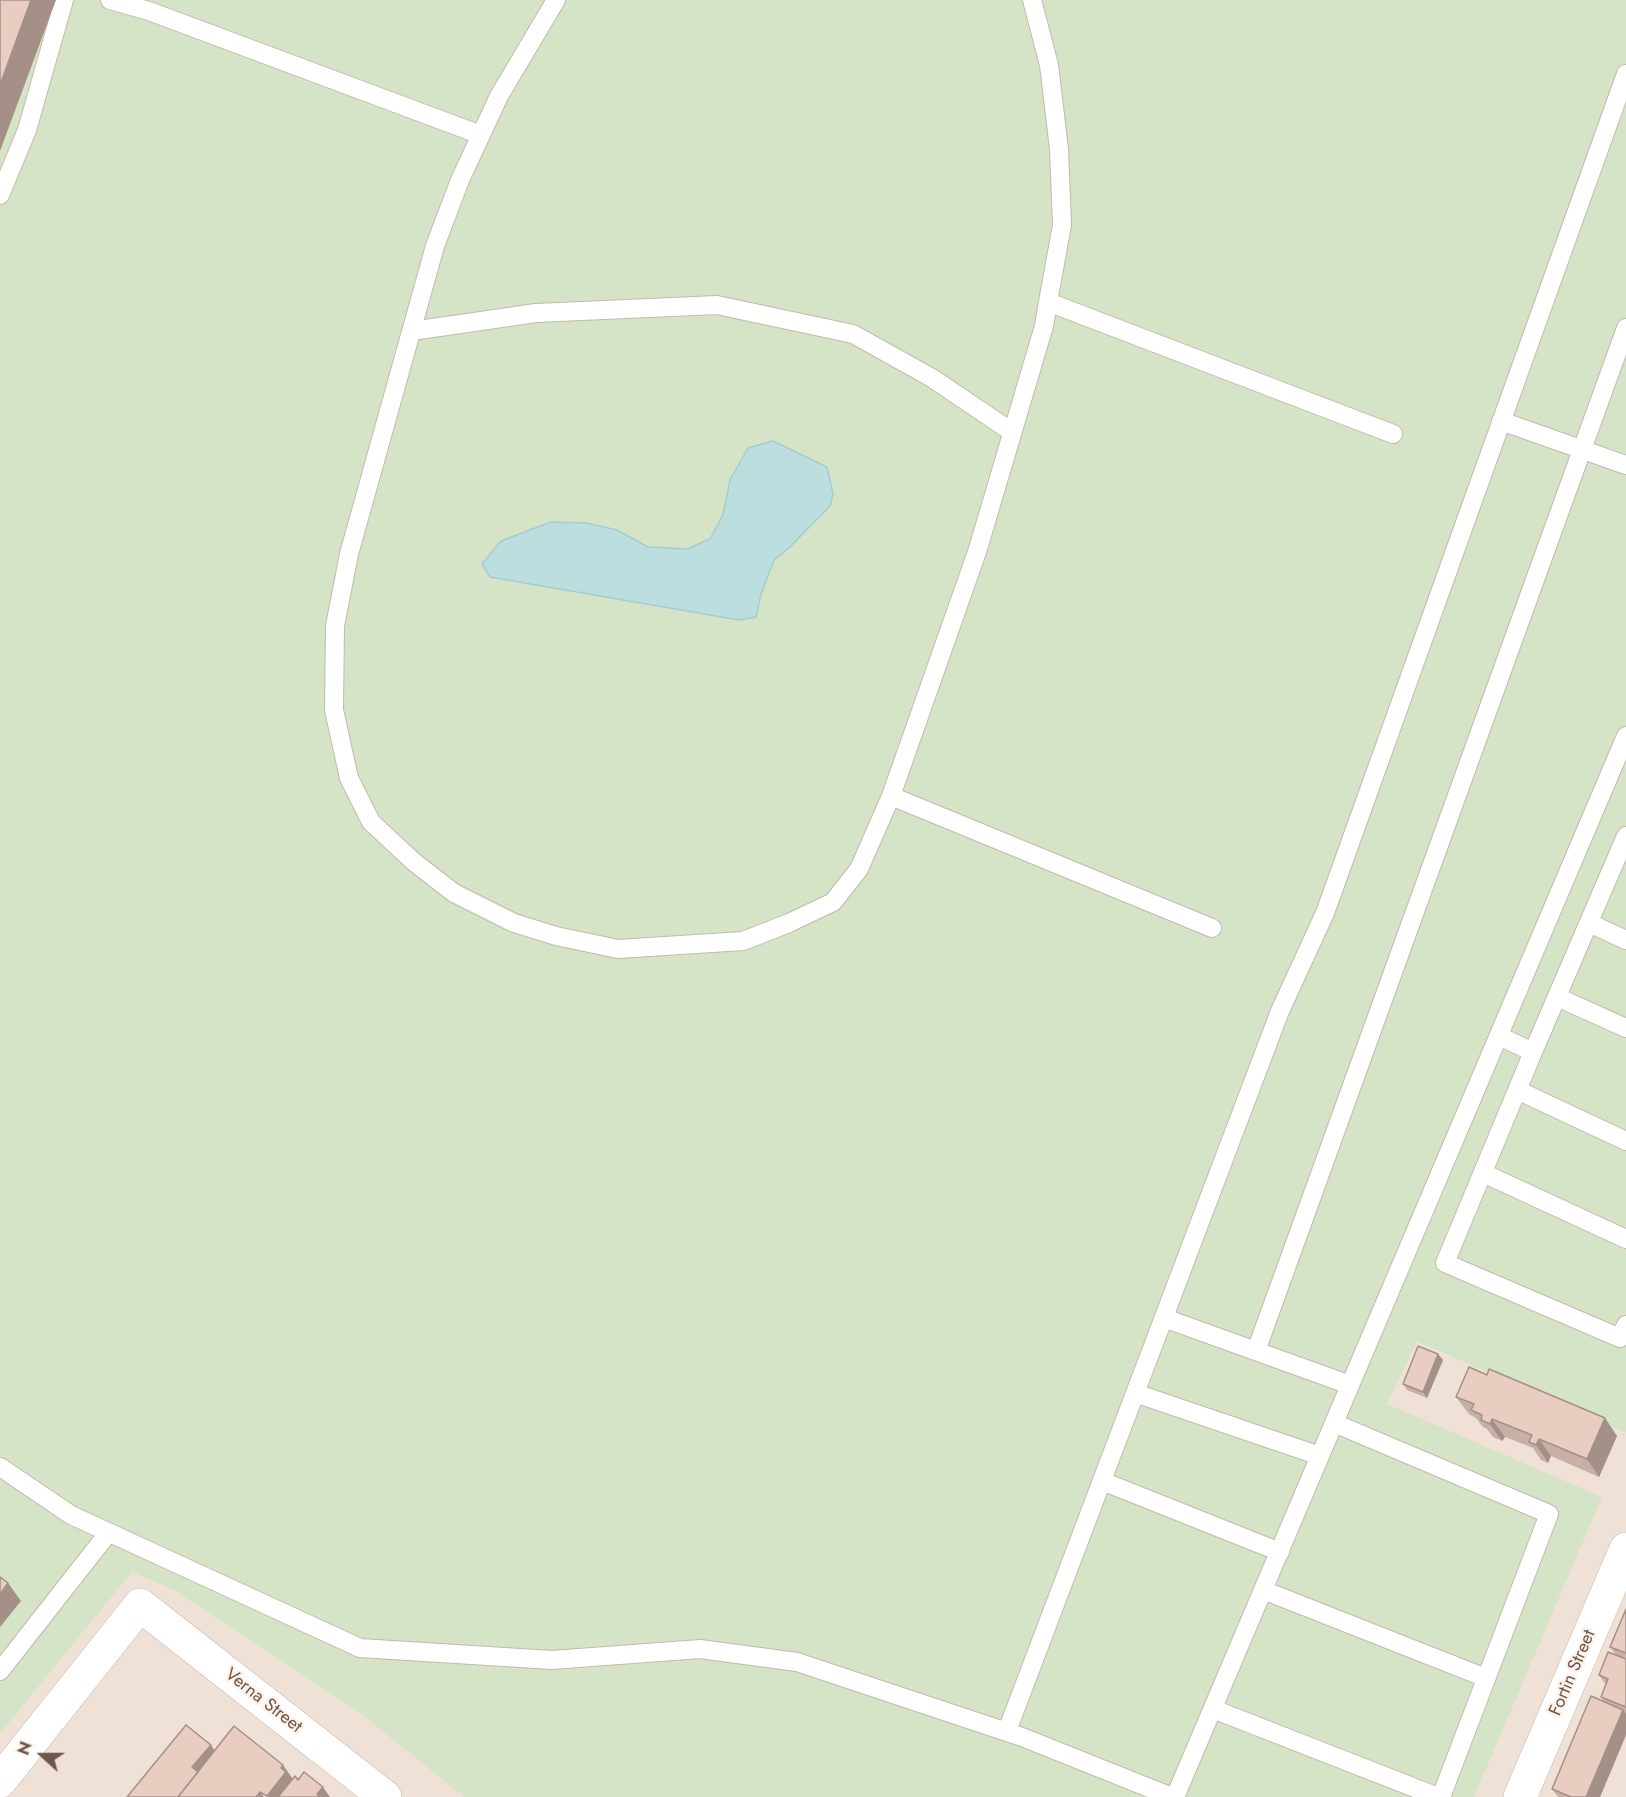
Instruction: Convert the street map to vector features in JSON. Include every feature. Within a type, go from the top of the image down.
[{"type":"street","name":"Fortin Street","points":[[1520,1797],[1626,1549]]},
{"type":"street","name":"Verna Street","points":[[0,1781],[140,1605],[385,1797]]},
{"type":"lane","points":[[0,195],[27,130],[64,0]]},
{"type":"lane","points":[[110,0],[149,11],[481,135]]},
{"type":"lane","points":[[556,0],[500,96],[460,180],[435,246],[350,554],[335,626],[334,710],[349,778],[371,822],[414,862],[454,893],[514,923],[556,936],[618,949],[743,941],[833,902],[859,869],[891,796],[977,552],[1044,326],[1062,225],[1059,149],[1049,65],[1032,0]]},
{"type":"lane","points":[[1007,1731],[1280,1011],[1325,913],[1626,74]]},
{"type":"lane","points":[[1048,302],[1393,435]]},
{"type":"lane","points":[[412,331],[536,313],[717,305],[853,334],[932,378],[1012,432]]},
{"type":"lane","points":[[1256,1351],[1626,328]]},
{"type":"lane","points":[[1501,421],[1626,465]]},
{"type":"lane","points":[[0,1467],[72,1515],[360,1648],[552,1660],[700,1649],[797,1662],[1007,1731],[1174,1797],[1626,736]]},
{"type":"lane","points":[[891,796],[1212,928]]},
{"type":"lane","points":[[1626,838],[1445,1263],[1620,1338],[1626,1325]]},
{"type":"lane","points":[[1589,923],[1626,940]]},
{"type":"lane","points":[[1557,997],[1626,1028]]},
{"type":"lane","points":[[1499,1036],[1533,1052]]},
{"type":"lane","points":[[1517,1090],[1626,1141]]},
{"type":"lane","points":[[1483,1173],[1626,1239]]},
{"type":"lane","points":[[1164,1318],[1350,1385]]},
{"type":"lane","points":[[1135,1393],[1320,1456]]},
{"type":"lane","points":[[1213,1709],[1440,1797],[1549,1514],[1334,1423]]},
{"type":"lane","points":[[1102,1481],[1280,1552]]},
{"type":"lane","points":[[0,1671],[109,1532]]},
{"type":"lane","points":[[1263,1590],[1486,1678]]},
{"type":"shaded area","points":[[1416,1342],[1626,1433],[1626,1797],[1474,1797],[1601,1497],[1387,1405]]},
{"type":"shaded area","points":[[132,1572],[177,1592],[357,1711],[464,1797],[0,1797],[0,1734]]},
{"type":"green space","points":[[0,0],[1626,0],[1626,1433],[1417,1342],[1387,1404],[1602,1497],[1474,1797],[464,1797],[357,1711],[177,1592],[132,1572],[0,1734]]},
{"type":"water","points":[[773,441],[827,467],[833,494],[830,506],[774,560],[761,594],[756,617],[739,620],[490,577],[482,564],[501,541],[551,522],[586,523],[617,530],[648,547],[687,549],[710,539],[723,515],[730,480],[748,448]]},
{"type":"building","points":[[0,0],[31,0],[0,85]]},
{"type":"building","points":[[1418,1346],[1438,1354],[1423,1392],[1403,1384]]},
{"type":"building","points":[[1469,1367],[1487,1375],[1489,1369],[1605,1418],[1587,1459],[1539,1439],[1536,1445],[1529,1442],[1532,1435],[1492,1419],[1490,1424],[1481,1420],[1482,1415],[1471,1410],[1474,1404],[1456,1397]]},
{"type":"building","points":[[0,1577],[8,1583],[0,1594]]},
{"type":"building","points":[[1626,1609],[1626,1653],[1610,1647]]},
{"type":"building","points":[[1608,1652],[1626,1659],[1626,1707],[1601,1697],[1608,1679],[1599,1675]]},
{"type":"building","points":[[1591,1696],[1623,1710],[1586,1797],[1571,1797],[1552,1789]]},
{"type":"building","points":[[186,1725],[211,1745],[192,1767],[198,1772],[178,1797],[127,1797]]},
{"type":"building","points":[[234,1726],[283,1765],[281,1768],[286,1772],[267,1796],[260,1792],[256,1797],[178,1797]]},
{"type":"building","points":[[304,1772],[323,1787],[317,1794],[320,1797],[278,1797],[295,1776],[298,1780]]}]
